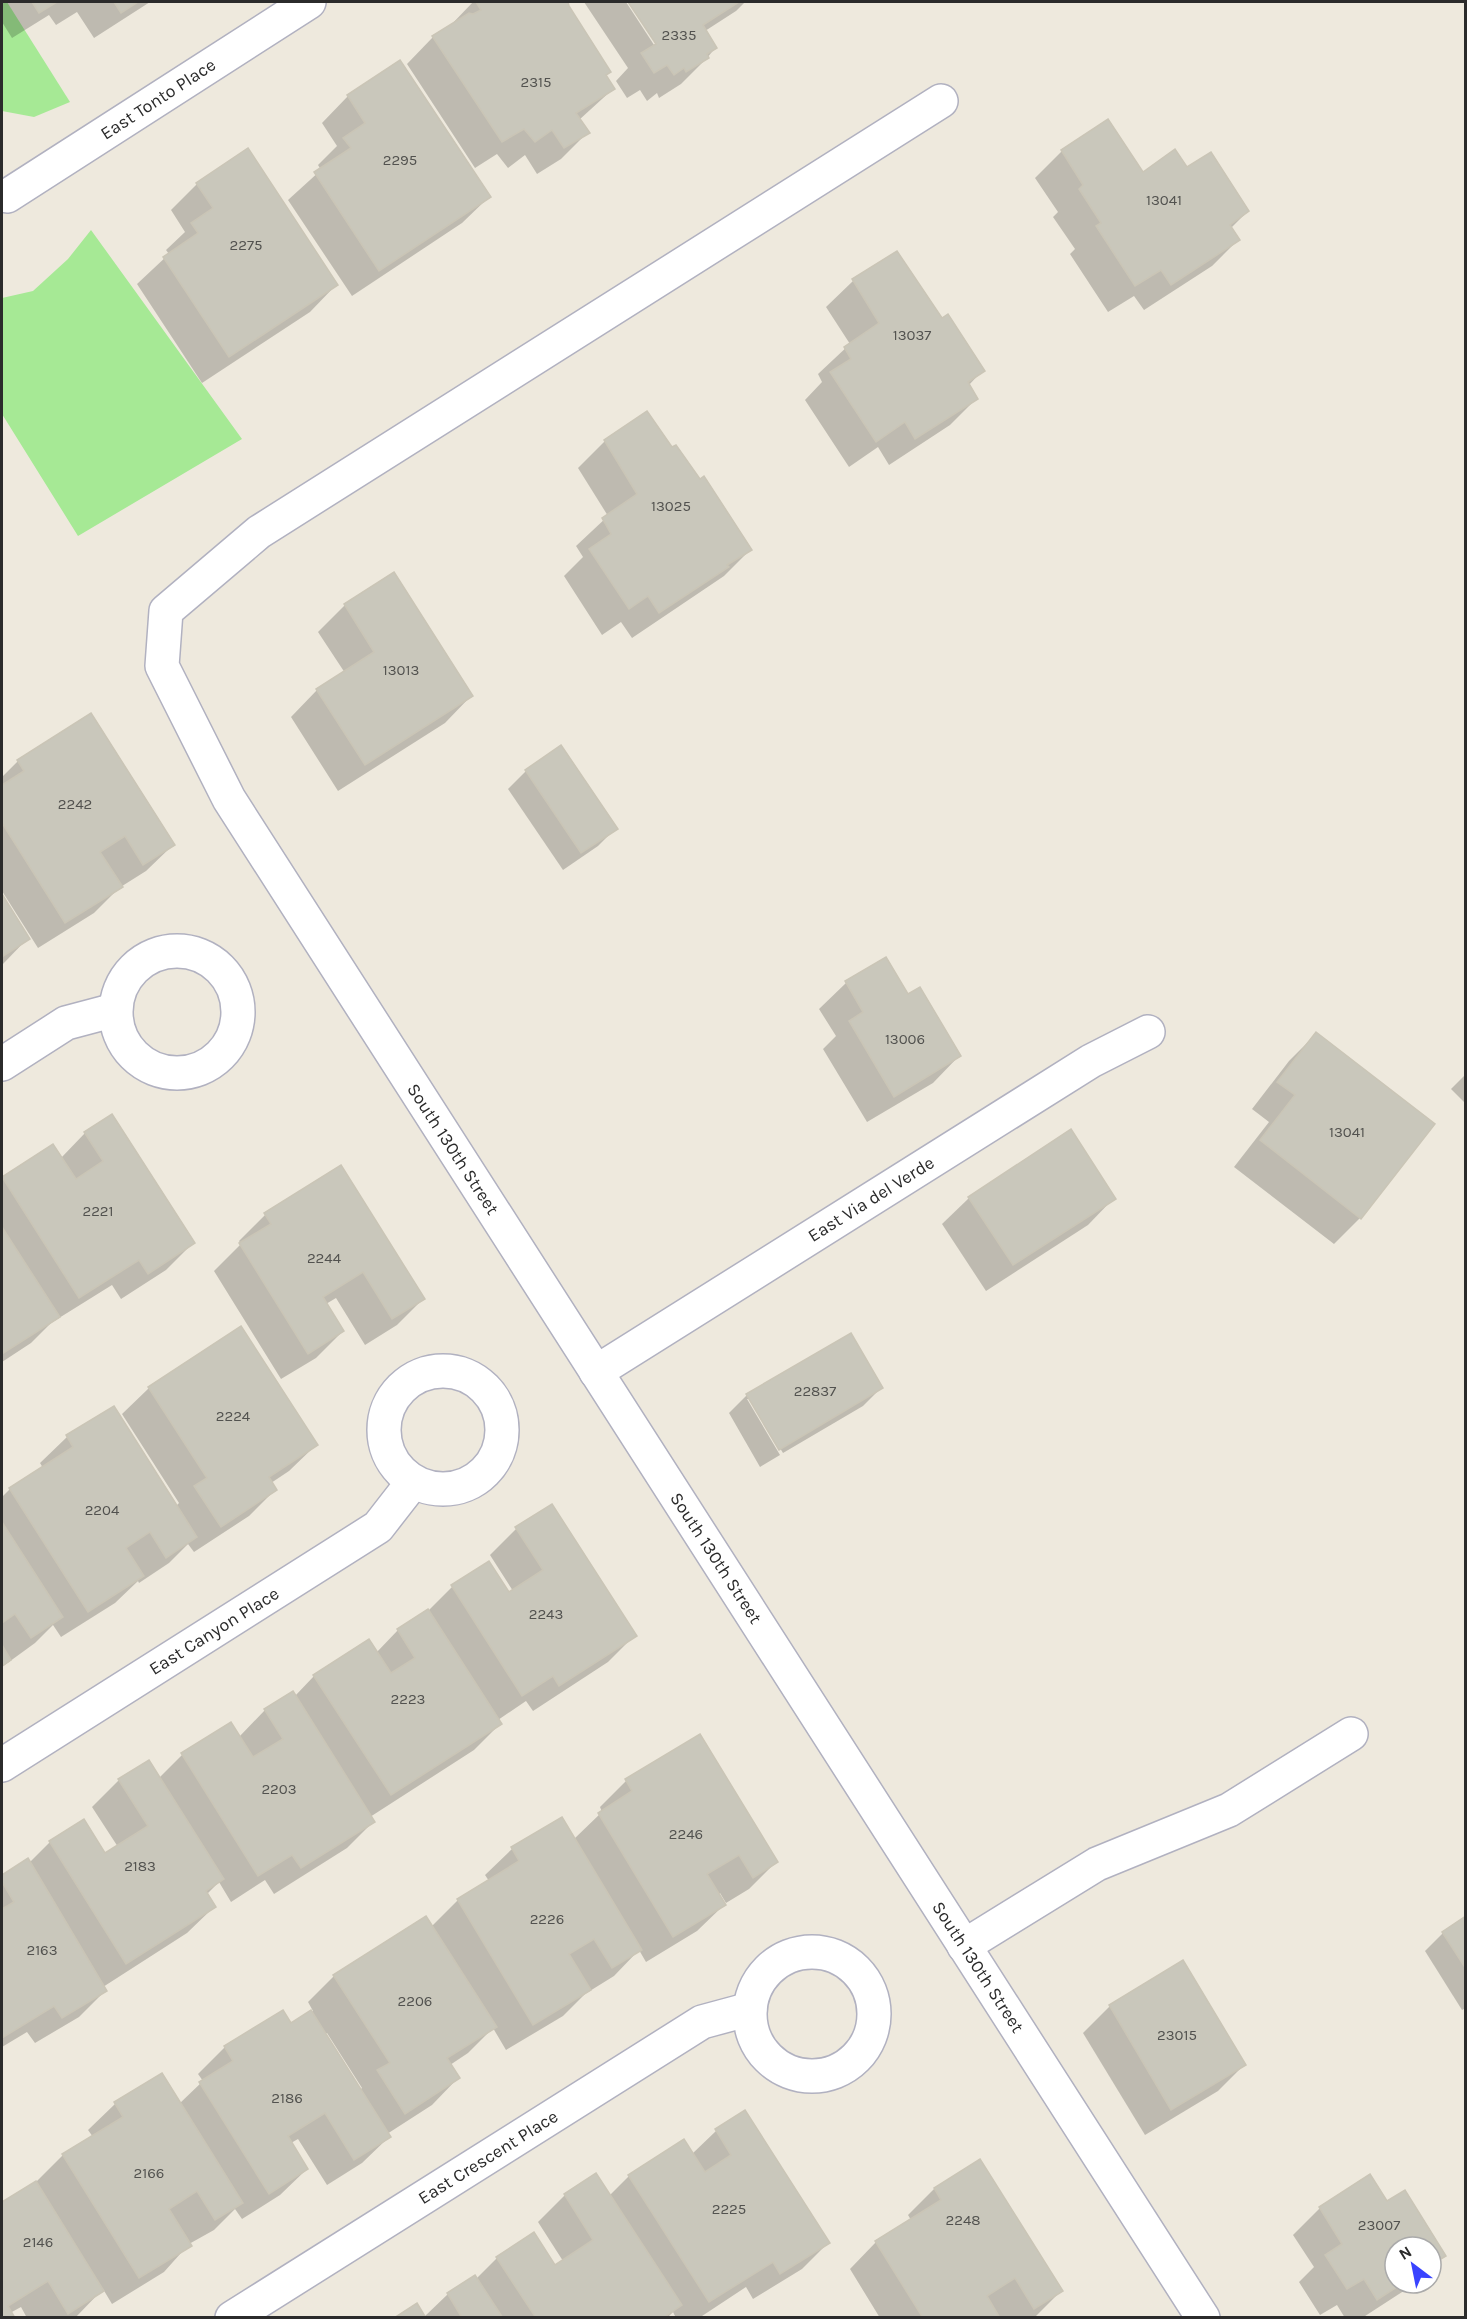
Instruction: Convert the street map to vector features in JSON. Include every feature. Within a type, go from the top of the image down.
[{"type":"street","name":"East Tonto Place","points":[[7,196],[309,2]]},
{"type":"street","name":"South 130th Street","points":[[940,100],[259,532],[166,611],[162,666],[229,799],[1203,2318]]},
{"type":"street","points":[[2,1064],[66,1023],[115,1010]]},
{"type":"street","name":"East Via del Verde","points":[[596,1372],[1091,1061],[1148,1032]]},
{"type":"street","name":"East Canyon Place","points":[[2,1765],[378,1527],[413,1482]]},
{"type":"street","points":[[964,1946],[1097,1864],[1229,1810],[1351,1734]]},
{"type":"street","name":"East Crescent Place","points":[[232,2318],[702,2022],[750,2009]]},
{"type":"green space","points":[[2,2],[7,2],[70,102],[34,117],[2,111]]},
{"type":"green space","points":[[91,230],[242,439],[78,536],[2,414],[2,298],[33,291],[68,259]]},
{"type":"building","points":[[32,2],[57,2],[39,13]]},
{"type":"building","points":[[114,2],[138,2],[121,13]]},
{"type":"building","points":[[476,2],[568,2],[611,72],[606,75],[615,89],[576,113],[590,133],[564,148],[552,130],[535,142],[524,129],[502,142],[432,36],[469,13],[473,14],[481,10]]},
{"type":"building","points":[[628,2],[739,2],[703,25],[717,48],[707,54],[709,58],[686,72],[684,68],[674,75],[667,65],[654,73],[641,53],[656,44]]},
{"type":"building","points":[[400,60],[491,197],[379,271],[314,172],[351,148],[343,138],[365,123],[347,95]]},
{"type":"building","points":[[1108,119],[1143,172],[1175,149],[1187,167],[1211,152],[1249,211],[1230,225],[1240,240],[1171,285],[1161,270],[1135,286],[1096,226],[1101,223],[1079,189],[1083,185],[1061,150]]},
{"type":"building","points":[[248,148],[338,285],[229,357],[163,257],[198,233],[191,223],[213,208],[196,183]]},
{"type":"building","points":[[897,251],[942,318],[948,314],[985,371],[968,382],[978,399],[915,439],[905,422],[876,442],[830,372],[851,359],[844,347],[879,323],[852,279]]},
{"type":"building","points":[[647,411],[672,447],[676,445],[700,479],[704,476],[752,550],[659,613],[648,596],[629,609],[589,549],[611,534],[602,518],[637,494],[604,440]]},
{"type":"building","points":[[394,572],[473,696],[365,765],[316,689],[374,652],[344,604]]},
{"type":"building","points":[[91,713],[175,845],[143,865],[125,836],[100,852],[123,887],[65,923],[2,823],[2,785],[24,771],[17,760]]},
{"type":"building","points":[[561,745],[618,829],[581,853],[525,770]]},
{"type":"building","points":[[2,894],[30,939],[2,957]]},
{"type":"building","points":[[886,957],[908,994],[920,987],[961,1056],[894,1097],[849,1021],[863,1012],[845,981]]},
{"type":"building","points":[[1316,1032],[1435,1124],[1361,1219],[1260,1140],[1295,1095],[1277,1082]]},
{"type":"building","points":[[112,1114],[195,1243],[148,1274],[139,1260],[79,1298],[2,1177],[53,1144],[76,1179],[103,1161],[84,1132]]},
{"type":"building","points":[[1071,1129],[1116,1199],[1013,1265],[968,1197]]},
{"type":"building","points":[[341,1165],[425,1299],[392,1319],[363,1272],[323,1297],[344,1331],[308,1354],[239,1243],[271,1224],[264,1213]]},
{"type":"building","points":[[2,1227],[60,1317],[2,1354]]},
{"type":"building","points":[[241,1326],[318,1445],[269,1477],[277,1490],[221,1527],[194,1486],[207,1478],[148,1387]]},
{"type":"building","points":[[851,1333],[883,1388],[779,1450],[746,1394]]},
{"type":"building","points":[[114,1406],[197,1537],[166,1558],[150,1532],[126,1548],[144,1576],[88,1612],[9,1488],[73,1447],[66,1435]]},
{"type":"building","points":[[552,1504],[637,1636],[559,1686],[553,1676],[522,1696],[451,1585],[489,1561],[509,1592],[543,1570],[515,1527]]},
{"type":"building","points":[[2,1522],[63,1617],[31,1638],[15,1614],[2,1623]]},
{"type":"building","points":[[428,1609],[502,1724],[391,1795],[313,1675],[369,1639],[391,1673],[415,1658],[397,1629]]},
{"type":"building","points":[[2,1645],[11,1660],[2,1666]]},
{"type":"building","points":[[293,1691],[375,1822],[301,1868],[292,1855],[258,1876],[181,1753],[231,1722],[253,1757],[283,1739],[264,1709]]},
{"type":"building","points":[[700,1734],[778,1862],[753,1878],[739,1855],[707,1874],[726,1905],[673,1937],[598,1813],[632,1791],[625,1779]]},
{"type":"building","points":[[149,1760],[224,1879],[206,1891],[216,1907],[126,1964],[49,1841],[84,1819],[105,1853],[148,1826],[118,1779]]},
{"type":"building","points":[[562,1817],[642,1950],[612,1968],[594,1939],[569,1954],[591,1990],[533,2025],[457,1899],[519,1861],[511,1847]]},
{"type":"building","points":[[28,1858],[107,1991],[62,2018],[54,2006],[2,2038],[2,1909],[14,1902],[2,1882],[2,1875]]},
{"type":"building","points":[[426,1916],[497,2027],[447,2058],[460,2078],[405,2114],[377,2070],[390,2063],[333,1975]]},
{"type":"building","points":[[1466,1916],[1466,1969],[1442,1932]]},
{"type":"building","points":[[1183,1960],[1246,2065],[1171,2110],[1109,2005]]},
{"type":"building","points":[[283,2010],[291,2023],[311,2010],[391,2137],[354,2160],[325,2113],[288,2136],[308,2169],[269,2194],[199,2082],[233,2061],[224,2046]]},
{"type":"building","points":[[162,2073],[243,2203],[215,2220],[197,2191],[169,2209],[192,2246],[139,2278],[62,2154],[123,2117],[114,2102]]},
{"type":"building","points":[[745,2110],[830,2243],[780,2274],[773,2262],[709,2302],[628,2175],[684,2139],[705,2172],[731,2155],[715,2129]]},
{"type":"building","points":[[980,2159],[1063,2291],[1034,2309],[1015,2278],[987,2296],[1000,2318],[923,2318],[875,2241],[941,2200],[934,2188]]},
{"type":"building","points":[[596,2173],[682,2305],[663,2318],[536,2318],[496,2257],[534,2232],[555,2265],[593,2240],[564,2194]]},
{"type":"building","points":[[1370,2174],[1387,2201],[1405,2190],[1433,2235],[1383,2235],[1385,2295],[1377,2300],[1364,2279],[1347,2289],[1325,2255],[1342,2244],[1319,2207]]},
{"type":"building","points":[[36,2181],[104,2291],[68,2314],[48,2281],[8,2306],[15,2318],[2,2318],[2,2202]]},
{"type":"building","points":[[475,2275],[503,2318],[462,2318],[447,2293]]},
{"type":"building","points":[[417,2303],[426,2318],[394,2318]]}]
